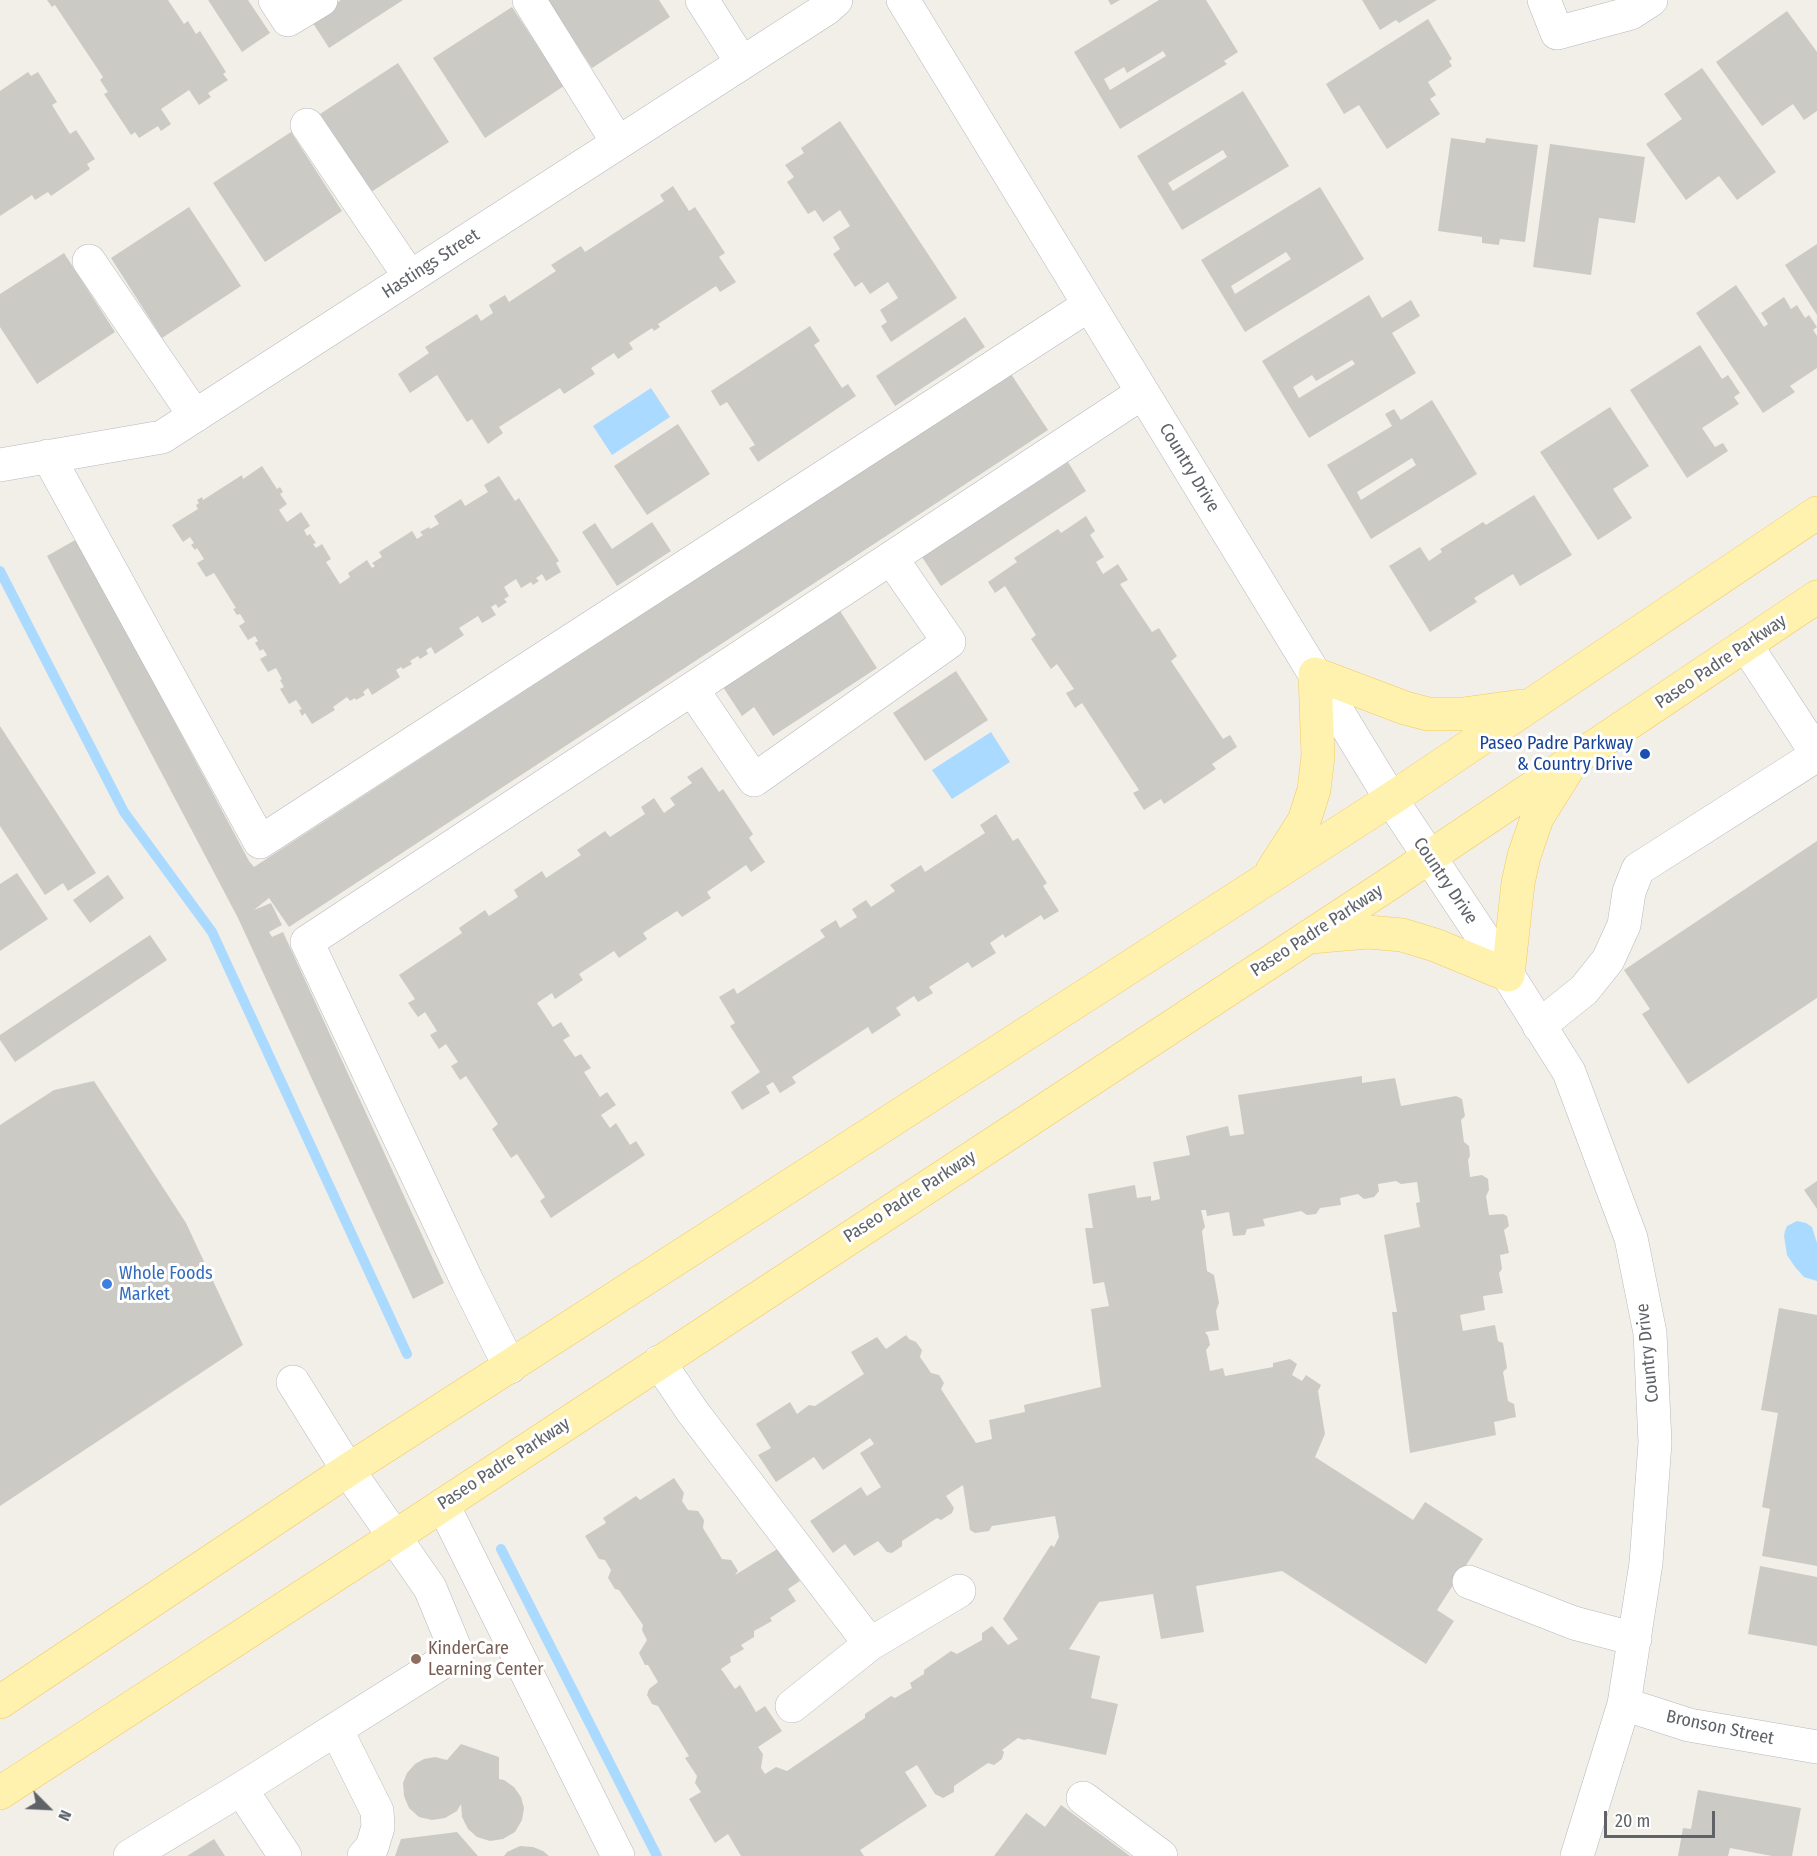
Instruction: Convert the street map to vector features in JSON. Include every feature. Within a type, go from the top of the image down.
[{"type":"main road","points":[[0,1702],[348,1470],[1391,799],[1817,513]]},
{"type":"main road","name":"Paseo Padre Parkway","points":[[0,1793],[1306,938],[1817,597]]},
{"type":"main road","points":[[1267,879],[1304,821],[1314,790],[1318,756],[1314,674],[1405,708],[1428,714],[1463,714],[1530,705]]},
{"type":"main road","points":[[1306,938],[1368,932],[1402,935],[1435,945],[1508,975],[1518,883],[1524,856],[1537,818],[1573,761]]},
{"type":"street","points":[[275,0],[288,20],[321,0]]},
{"type":"street","points":[[529,0],[618,143]]},
{"type":"street","points":[[702,0],[742,63]]},
{"type":"street","name":"Hastings Street","points":[[0,465],[162,436],[826,9],[836,0]]},
{"type":"street","name":"Country Drive","points":[[903,0],[1391,799],[1508,975],[1569,1072],[1631,1238],[1650,1333],[1655,1443],[1646,1563],[1624,1704],[1577,1856]]},
{"type":"street","points":[[1544,0],[1557,33],[1631,14],[1651,0]]},
{"type":"street","points":[[307,125],[410,277]]},
{"type":"street","points":[[89,261],[195,416]]},
{"type":"street","points":[[48,456],[260,842],[1089,305]]},
{"type":"street","points":[[510,1367],[307,942],[1142,393]]},
{"type":"street","points":[[692,689],[754,780],[949,642],[891,558]]},
{"type":"street","points":[[1539,1026],[1584,990],[1608,960],[1624,925],[1629,892],[1638,869],[1817,754],[1746,645]]},
{"type":"street","points":[[658,1362],[692,1411],[870,1644]]},
{"type":"street","points":[[130,1856],[457,1653],[430,1588],[348,1470],[293,1382]]},
{"type":"street","points":[[443,1504],[618,1856]]},
{"type":"street","points":[[1469,1582],[1574,1623],[1635,1639]]},
{"type":"street","points":[[792,1706],[870,1644],[959,1591]]},
{"type":"street","name":"Bronson Street","points":[[1624,1704],[1689,1725],[1817,1747]]},
{"type":"street","points":[[336,1729],[377,1812],[378,1827],[372,1847],[364,1856]]},
{"type":"street","points":[[241,1789],[285,1856]]},
{"type":"street","points":[[1083,1798],[1161,1856]]},
{"type":"water","points":[[651,388],[670,417],[612,455],[593,426]]},
{"type":"water","points":[[991,732],[1010,762],[952,799],[932,770]]},
{"type":"water","points":[[1797,1221],[1812,1227],[1817,1243],[1817,1281],[1804,1277],[1787,1255],[1785,1231],[1787,1226]]},
{"type":"building","points":[[47,0],[168,0],[184,24],[188,21],[196,34],[200,31],[226,72],[223,74],[228,80],[208,93],[211,97],[199,105],[189,90],[161,109],[171,124],[161,131],[158,126],[139,138],[135,132],[131,135],[104,94],[108,92],[100,80],[103,77],[55,5],[52,7]]},
{"type":"building","points":[[208,0],[248,0],[270,33],[242,52]]},
{"type":"building","points":[[341,0],[403,0],[329,48],[311,20]]},
{"type":"building","points":[[547,0],[659,0],[670,17],[592,68]]},
{"type":"building","points":[[1108,0],[1120,0],[1111,5]]},
{"type":"building","points":[[1159,0],[1206,0],[1238,52],[1224,61],[1227,64],[1120,129],[1074,52]],"holes":[[[1163,51],[1166,56],[1110,90],[1104,79],[1124,67],[1127,73]]]},
{"type":"building","points":[[1362,0],[1437,0],[1399,23],[1396,20],[1380,30]]},
{"type":"building","points":[[512,7],[564,86],[485,138],[433,58]]},
{"type":"building","points":[[1787,11],[1817,52],[1817,111],[1804,120],[1793,104],[1762,126],[1716,62]]},
{"type":"building","points":[[1428,19],[1452,59],[1449,61],[1452,66],[1428,82],[1436,95],[1430,99],[1440,114],[1387,149],[1359,105],[1344,114],[1326,84]]},
{"type":"building","points":[[398,63],[449,142],[371,192],[320,114]]},
{"type":"building","points":[[1702,68],[1776,172],[1737,200],[1719,176],[1686,200],[1646,144],[1682,119],[1664,94]]},
{"type":"building","points":[[28,72],[31,76],[38,72],[57,102],[52,105],[70,134],[76,130],[95,159],[87,164],[90,169],[51,196],[48,192],[35,200],[32,195],[0,216],[0,91]]},
{"type":"building","points":[[1243,91],[1289,166],[1182,230],[1137,156]],"holes":[[[1223,150],[1227,157],[1173,191],[1168,183]]]},
{"type":"building","points":[[840,121],[957,298],[891,342],[881,326],[887,322],[880,310],[898,298],[888,282],[870,294],[862,282],[855,287],[833,254],[840,249],[833,237],[850,226],[840,210],[823,222],[815,210],[808,214],[787,182],[794,177],[785,165],[804,153],[801,148]]},
{"type":"building","points":[[291,132],[342,211],[265,262],[213,183]]},
{"type":"building","points":[[1451,138],[1485,143],[1486,138],[1538,145],[1525,242],[1500,239],[1499,245],[1482,243],[1482,237],[1438,231]]},
{"type":"building","points":[[1550,144],[1645,157],[1635,223],[1599,218],[1591,275],[1533,267]]},
{"type":"building","points":[[673,186],[689,211],[695,207],[725,253],[719,257],[736,282],[720,292],[716,286],[658,324],[660,327],[654,331],[652,328],[629,343],[633,349],[618,359],[614,353],[591,368],[595,374],[564,394],[560,388],[499,427],[503,433],[488,444],[472,419],[467,422],[437,375],[410,393],[398,374],[429,353],[425,347],[477,314],[481,321],[493,313],[489,305],[505,295],[509,302],[556,271],[551,265],[581,246],[585,252],[664,201],[660,195]]},
{"type":"building","points":[[1320,187],[1364,259],[1245,332],[1201,260]],"holes":[[[1286,252],[1291,259],[1235,294],[1231,286]]]},
{"type":"building","points":[[189,207],[241,286],[162,338],[111,258]]},
{"type":"building","points":[[1817,244],[1817,315],[1785,265]]},
{"type":"building","points":[[64,253],[115,332],[37,384],[0,327],[0,294]]},
{"type":"building","points":[[1736,285],[1764,327],[1768,324],[1761,313],[1784,297],[1791,309],[1797,305],[1805,318],[1809,315],[1817,327],[1813,330],[1817,336],[1817,368],[1790,386],[1795,392],[1763,413],[1696,313]]},
{"type":"building","points":[[1369,295],[1382,318],[1411,300],[1420,316],[1392,333],[1416,373],[1309,438],[1262,361]],"holes":[[[1352,360],[1355,364],[1299,398],[1293,387],[1312,375],[1316,381]]]},
{"type":"building","points":[[965,317],[985,347],[895,406],[876,376]]},
{"type":"building","points":[[810,326],[820,341],[814,345],[842,388],[848,384],[856,396],[758,462],[749,448],[755,445],[727,402],[720,406],[711,391]]},
{"type":"building","points":[[1700,345],[1722,379],[1728,375],[1740,393],[1734,397],[1739,404],[1702,428],[1715,447],[1723,443],[1728,451],[1687,478],[1630,390]]},
{"type":"building","points":[[1011,374],[1048,430],[289,927],[269,898],[254,910],[271,903],[282,925],[269,932],[272,937],[283,932],[444,1283],[413,1299],[238,918],[47,556],[77,539],[254,867]]},
{"type":"building","points":[[1432,400],[1477,474],[1371,539],[1327,465],[1392,426],[1385,414],[1394,409],[1401,420]],"holes":[[[1412,458],[1416,465],[1361,500],[1357,492]]]},
{"type":"building","points":[[1610,407],[1649,466],[1613,489],[1632,518],[1598,540],[1540,452]]},
{"type":"building","points":[[678,424],[710,474],[647,515],[614,466]]},
{"type":"building","points":[[1068,462],[1086,491],[941,586],[922,557]]},
{"type":"building","points":[[262,466],[277,489],[280,487],[283,492],[280,494],[287,504],[279,510],[287,522],[301,512],[310,526],[304,530],[307,536],[310,534],[316,543],[313,544],[316,548],[322,544],[331,559],[326,562],[340,584],[350,577],[348,573],[367,560],[372,568],[375,566],[372,563],[382,557],[379,552],[412,531],[417,539],[423,535],[420,532],[439,524],[434,516],[461,499],[465,506],[488,492],[484,485],[499,476],[515,501],[519,498],[559,561],[556,563],[561,572],[546,581],[542,574],[536,578],[539,581],[533,585],[531,582],[521,588],[516,579],[504,587],[509,596],[504,599],[507,602],[498,608],[496,604],[491,607],[496,615],[482,623],[478,616],[459,628],[464,635],[435,654],[431,647],[426,650],[428,654],[420,659],[418,656],[410,661],[412,664],[396,670],[400,677],[372,695],[368,688],[363,692],[365,695],[356,700],[355,698],[350,701],[347,697],[333,707],[335,710],[312,724],[305,713],[302,716],[299,710],[302,709],[296,700],[289,704],[280,689],[284,687],[276,668],[268,672],[260,659],[267,655],[263,649],[260,651],[255,643],[258,641],[255,636],[248,640],[239,626],[245,622],[233,609],[236,608],[214,573],[206,577],[197,563],[204,559],[197,548],[195,550],[191,545],[194,543],[190,537],[183,542],[172,525],[198,509],[197,500],[202,497],[203,500],[242,475],[243,479]]},
{"type":"building","points":[[1534,495],[1572,555],[1520,586],[1513,574],[1474,598],[1477,602],[1430,632],[1389,566],[1420,547],[1429,561],[1442,552],[1440,549],[1483,522],[1486,525]]},
{"type":"building","points":[[1086,516],[1095,531],[1090,535],[1104,557],[1096,562],[1103,574],[1118,564],[1128,580],[1120,584],[1152,632],[1159,628],[1177,656],[1171,661],[1223,739],[1230,735],[1237,747],[1212,764],[1216,769],[1164,804],[1161,799],[1144,810],[1133,793],[1139,790],[1082,703],[1075,708],[1066,693],[1074,689],[1057,664],[1051,669],[1031,639],[1036,635],[1005,586],[995,593],[988,582],[1017,562],[1014,558],[1058,529],[1061,533]]},
{"type":"building","points":[[652,522],[671,551],[617,586],[582,532],[595,523],[612,549]]},
{"type":"building","points":[[840,611],[877,668],[773,736],[754,707],[742,716],[723,687]]},
{"type":"building","points":[[956,671],[988,720],[925,761],[893,713]]},
{"type":"building","points":[[0,726],[96,873],[68,891],[63,883],[45,895],[0,826]]},
{"type":"building","points":[[702,767],[719,792],[723,789],[753,834],[749,838],[765,862],[751,872],[746,865],[707,892],[711,898],[682,917],[677,911],[643,933],[647,939],[619,958],[614,951],[579,974],[583,980],[555,999],[552,993],[537,1003],[553,1027],[561,1022],[570,1036],[563,1040],[575,1057],[581,1054],[591,1068],[584,1072],[600,1097],[607,1092],[616,1105],[601,1115],[610,1128],[616,1123],[630,1145],[636,1141],[645,1155],[551,1218],[540,1201],[545,1197],[517,1154],[511,1158],[492,1129],[498,1124],[466,1076],[460,1080],[451,1066],[458,1062],[446,1044],[439,1049],[430,1035],[437,1031],[425,1012],[418,1017],[408,1003],[415,999],[399,975],[462,933],[459,928],[485,910],[489,916],[518,897],[514,890],[542,871],[546,878],[581,855],[577,850],[605,831],[610,837],[645,814],[641,807],[654,798],[664,813],[675,805],[670,798],[692,783],[687,777]]},
{"type":"building","points":[[996,814],[1013,841],[1018,838],[1047,883],[1043,886],[1059,911],[1044,920],[1041,915],[1005,938],[1003,934],[990,943],[996,953],[972,968],[968,962],[929,987],[933,993],[918,1002],[914,996],[896,1008],[901,1015],[872,1034],[868,1027],[792,1077],[796,1083],[780,1093],[773,1082],[766,1086],[770,1093],[742,1110],[731,1092],[760,1072],[730,1026],[735,1023],[719,997],[734,988],[737,994],[825,937],[820,930],[836,920],[840,928],[857,917],[852,909],[866,900],[871,907],[895,891],[890,885],[921,865],[925,872],[985,833],[980,825]]},
{"type":"building","points":[[1817,841],[1817,998],[1688,1084],[1642,1014],[1650,1009],[1624,970]]},
{"type":"building","points":[[17,873],[48,919],[0,951],[0,884]]},
{"type":"building","points":[[108,875],[124,898],[90,923],[73,900]]},
{"type":"building","points":[[150,935],[167,960],[15,1062],[0,1040],[0,1035]]},
{"type":"building","points":[[1362,1076],[1362,1083],[1395,1078],[1401,1106],[1456,1096],[1462,1099],[1465,1116],[1461,1120],[1464,1142],[1469,1146],[1470,1177],[1482,1175],[1488,1179],[1489,1190],[1486,1196],[1489,1215],[1507,1216],[1509,1226],[1504,1230],[1509,1253],[1500,1255],[1502,1269],[1499,1273],[1503,1293],[1483,1296],[1485,1310],[1460,1315],[1463,1331],[1495,1325],[1498,1341],[1503,1343],[1507,1368],[1503,1372],[1508,1401],[1514,1404],[1516,1417],[1494,1422],[1496,1435],[1410,1453],[1392,1312],[1397,1312],[1384,1235],[1420,1227],[1416,1203],[1420,1202],[1417,1182],[1401,1184],[1396,1181],[1378,1184],[1379,1191],[1374,1197],[1364,1199],[1358,1194],[1340,1198],[1341,1205],[1320,1208],[1316,1214],[1307,1215],[1301,1211],[1263,1219],[1265,1226],[1247,1229],[1245,1235],[1233,1236],[1229,1212],[1207,1216],[1206,1210],[1201,1210],[1205,1227],[1202,1231],[1207,1271],[1214,1275],[1219,1303],[1216,1311],[1219,1330],[1205,1332],[1210,1345],[1206,1350],[1210,1371],[1223,1368],[1225,1376],[1273,1367],[1273,1363],[1290,1359],[1297,1364],[1292,1375],[1302,1381],[1306,1375],[1321,1385],[1318,1391],[1325,1434],[1315,1457],[1413,1520],[1425,1502],[1483,1539],[1437,1610],[1454,1621],[1426,1664],[1282,1571],[1196,1586],[1204,1632],[1161,1639],[1153,1594],[1099,1602],[1069,1649],[1100,1656],[1091,1698],[1118,1704],[1106,1755],[1018,1738],[1002,1750],[1004,1752],[1002,1759],[994,1765],[988,1763],[954,1786],[954,1792],[943,1798],[935,1794],[917,1765],[905,1772],[927,1806],[860,1850],[864,1856],[741,1856],[728,1834],[715,1843],[689,1799],[701,1792],[695,1783],[697,1776],[685,1758],[689,1756],[658,1706],[652,1704],[647,1695],[649,1689],[658,1682],[639,1653],[647,1640],[642,1630],[643,1625],[619,1590],[615,1589],[608,1578],[611,1570],[605,1560],[599,1559],[585,1536],[606,1523],[603,1518],[636,1496],[640,1500],[674,1478],[684,1493],[682,1501],[688,1510],[698,1511],[704,1520],[703,1528],[722,1559],[731,1560],[738,1571],[735,1575],[779,1548],[800,1581],[788,1589],[796,1601],[770,1618],[772,1621],[754,1631],[754,1637],[741,1645],[744,1649],[730,1657],[731,1662],[721,1669],[735,1689],[740,1685],[756,1712],[765,1706],[782,1731],[758,1747],[763,1754],[761,1768],[765,1774],[776,1767],[787,1771],[865,1718],[865,1714],[891,1696],[895,1698],[912,1688],[910,1683],[951,1651],[957,1654],[982,1640],[982,1633],[992,1626],[1008,1645],[1018,1639],[1003,1619],[1051,1545],[1054,1547],[1059,1537],[1055,1516],[992,1526],[989,1531],[975,1533],[970,1530],[963,1485],[946,1496],[954,1508],[952,1513],[941,1520],[937,1518],[902,1541],[902,1546],[892,1553],[887,1552],[878,1541],[854,1556],[845,1544],[833,1553],[810,1521],[861,1487],[867,1496],[881,1487],[860,1453],[874,1444],[870,1438],[823,1470],[814,1457],[776,1482],[758,1455],[771,1448],[756,1424],[790,1402],[797,1414],[809,1405],[815,1406],[864,1374],[851,1352],[877,1337],[886,1349],[906,1335],[916,1342],[922,1350],[920,1357],[931,1373],[939,1375],[944,1383],[941,1389],[976,1443],[992,1439],[989,1420],[1025,1412],[1024,1405],[1101,1387],[1091,1309],[1109,1306],[1104,1282],[1093,1284],[1085,1228],[1093,1228],[1088,1194],[1135,1185],[1137,1198],[1151,1196],[1151,1201],[1160,1199],[1153,1162],[1190,1155],[1186,1136],[1228,1126],[1230,1136],[1244,1134],[1238,1095]]},
{"type":"building","name":"Whole Foods Market","points":[[94,1081],[186,1223],[243,1345],[0,1506],[0,1125],[54,1090]]},
{"type":"building","points":[[1817,1181],[1817,1209],[1804,1190]]},
{"type":"building","points":[[1779,1308],[1817,1315],[1817,1566],[1762,1556],[1770,1509],[1762,1507],[1778,1413],[1761,1410]]},
{"type":"building","points":[[1760,1566],[1817,1577],[1817,1646],[1748,1634]]},
{"type":"building","points":[[461,1744],[499,1757],[499,1779],[514,1787],[521,1797],[524,1808],[522,1820],[515,1832],[503,1839],[490,1841],[477,1837],[468,1829],[462,1817],[461,1804],[457,1811],[445,1818],[432,1820],[419,1817],[409,1808],[404,1796],[403,1783],[407,1773],[415,1764],[424,1759],[435,1757],[447,1760]]},
{"type":"building","points":[[1698,1790],[1801,1808],[1792,1856],[1772,1856],[1730,1848],[1728,1856],[1678,1856],[1683,1828],[1691,1829]]},
{"type":"building","points":[[1061,1805],[1130,1856],[994,1856],[1026,1813],[1045,1827]]},
{"type":"building","points":[[457,1832],[478,1856],[395,1856],[401,1839]]},
{"type":"building","points":[[214,1839],[225,1856],[187,1856]]},
{"type":"building","points":[[520,1846],[533,1847],[549,1856],[504,1856],[507,1852]]},
{"type":"waterway","points":[[0,571],[124,812],[212,932],[407,1354]]},
{"type":"waterway","points":[[501,1549],[657,1856]]},
{"type":"place","name":"Paseo Padre Parkway & Country Drive","points":[[1645,754]]},
{"type":"place","name":"Whole Foods Market","points":[[107,1284]]},
{"type":"place","name":"KinderCare Learning Center","points":[[416,1659]]}]
